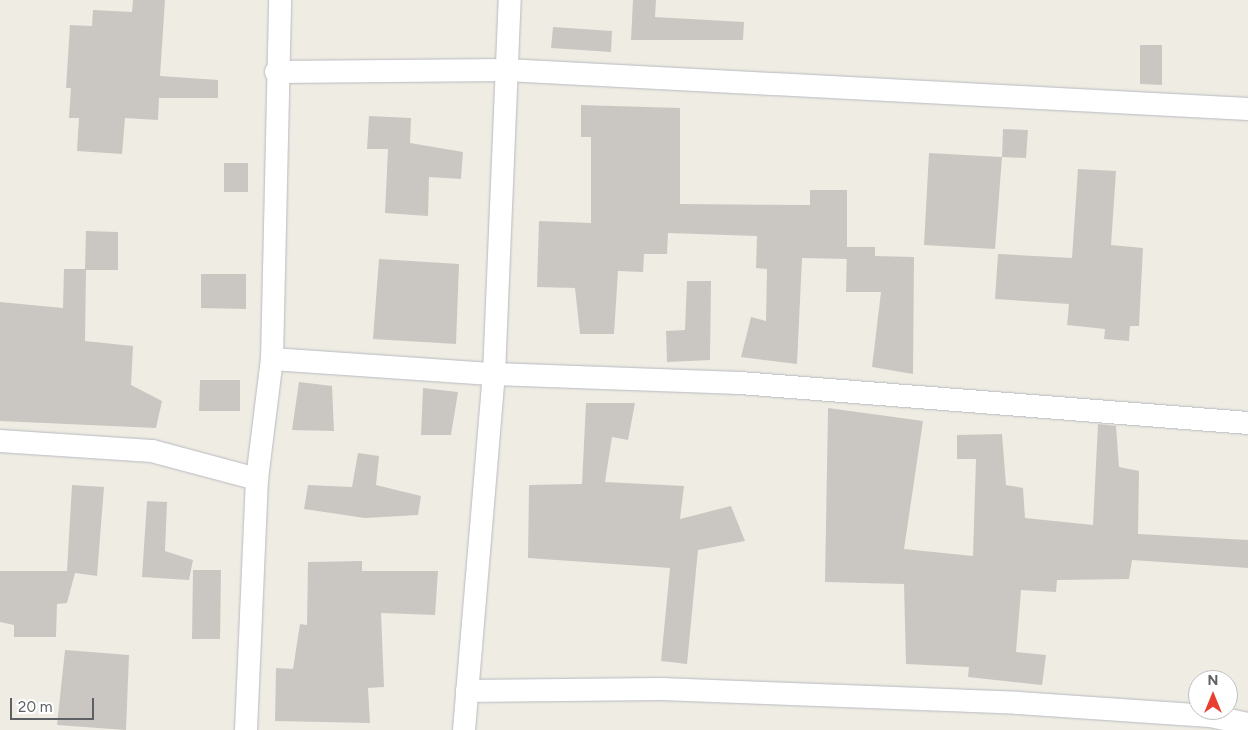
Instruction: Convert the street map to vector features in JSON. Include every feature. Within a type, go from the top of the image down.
[{"type":"street","points":[[246,730],[257,479],[272,359],[276,72],[280,0]]},
{"type":"street","points":[[464,730],[494,374],[510,0]]},
{"type":"street","points":[[276,72],[506,70],[1248,110]]},
{"type":"street","points":[[272,359],[494,374],[740,383],[1248,423]]},
{"type":"street","points":[[0,441],[152,451],[257,479]]},
{"type":"street","points":[[467,692],[661,689],[1018,703],[1210,716],[1248,724]]},
{"type":"building","points":[[133,0],[165,0],[160,76],[218,80],[218,98],[159,98],[158,120],[125,118],[122,154],[77,151],[79,118],[69,118],[71,88],[66,88],[70,25],[92,26],[93,10],[132,12]]},
{"type":"building","points":[[633,0],[656,0],[655,17],[744,22],[743,40],[631,40]]},
{"type":"building","points":[[553,27],[612,31],[611,52],[551,48]]},
{"type":"building","points":[[1140,45],[1162,45],[1162,85],[1140,84]]},
{"type":"building","points":[[581,105],[680,108],[680,204],[810,205],[810,190],[847,190],[847,259],[802,258],[797,364],[741,357],[751,317],[766,321],[767,269],[756,268],[757,236],[668,233],[667,254],[644,254],[643,272],[618,271],[614,334],[580,334],[575,288],[537,287],[539,221],[591,223],[591,137],[581,137]]},
{"type":"building","points":[[369,116],[411,118],[410,143],[463,152],[461,179],[429,177],[428,216],[385,213],[388,149],[367,149]]},
{"type":"building","points":[[1003,129],[1028,130],[1026,158],[1002,157]]},
{"type":"building","points":[[929,153],[1002,157],[995,249],[924,245]]},
{"type":"building","points":[[224,163],[248,163],[248,192],[224,192]]},
{"type":"building","points":[[1078,169],[1116,171],[1111,245],[1143,248],[1139,326],[1130,326],[1129,341],[1104,339],[1105,329],[1067,325],[1069,304],[995,299],[998,254],[1072,258]]},
{"type":"building","points":[[86,231],[118,232],[118,270],[86,270],[85,341],[133,346],[131,385],[162,401],[156,428],[0,421],[0,302],[63,308],[64,269],[85,269]]},
{"type":"building","points":[[847,247],[875,247],[875,256],[914,257],[913,374],[872,367],[881,292],[846,292]]},
{"type":"building","points":[[379,259],[459,264],[456,344],[373,339]]},
{"type":"building","points":[[201,274],[246,274],[246,309],[201,308]]},
{"type":"building","points":[[687,281],[711,281],[710,360],[667,362],[666,331],[685,330]]},
{"type":"building","points":[[200,380],[240,380],[240,411],[199,411]]},
{"type":"building","points":[[299,382],[332,386],[334,431],[292,430]]},
{"type":"building","points":[[423,388],[458,392],[451,435],[421,435]]},
{"type":"building","points":[[586,403],[635,403],[628,440],[612,437],[605,482],[684,486],[680,519],[731,506],[745,541],[698,550],[687,664],[661,661],[670,568],[528,558],[529,485],[582,484]]},
{"type":"building","points":[[828,408],[923,421],[904,549],[973,556],[976,459],[957,459],[957,435],[1002,434],[1006,485],[1023,488],[1025,518],[1093,525],[1098,424],[1116,426],[1119,467],[1139,471],[1138,534],[1248,540],[1248,568],[1132,560],[1129,579],[1057,580],[1056,592],[1021,590],[1016,652],[1046,655],[1042,685],[968,677],[969,667],[906,664],[904,584],[825,582]]},
{"type":"building","points":[[358,453],[379,456],[376,485],[421,496],[418,515],[365,518],[304,509],[308,485],[352,487]]},
{"type":"building","points":[[72,485],[104,487],[97,576],[75,573],[67,603],[57,604],[56,637],[14,637],[14,625],[0,622],[0,571],[67,571]]},
{"type":"building","points":[[147,501],[167,502],[165,551],[193,560],[189,580],[142,577]]},
{"type":"building","points":[[362,561],[362,571],[438,571],[435,615],[381,613],[384,687],[368,688],[370,723],[275,721],[276,668],[293,669],[300,624],[307,625],[308,562]]},
{"type":"building","points":[[193,570],[221,570],[220,639],[192,639]]},
{"type":"building","points":[[65,650],[129,655],[126,730],[57,725]]}]
